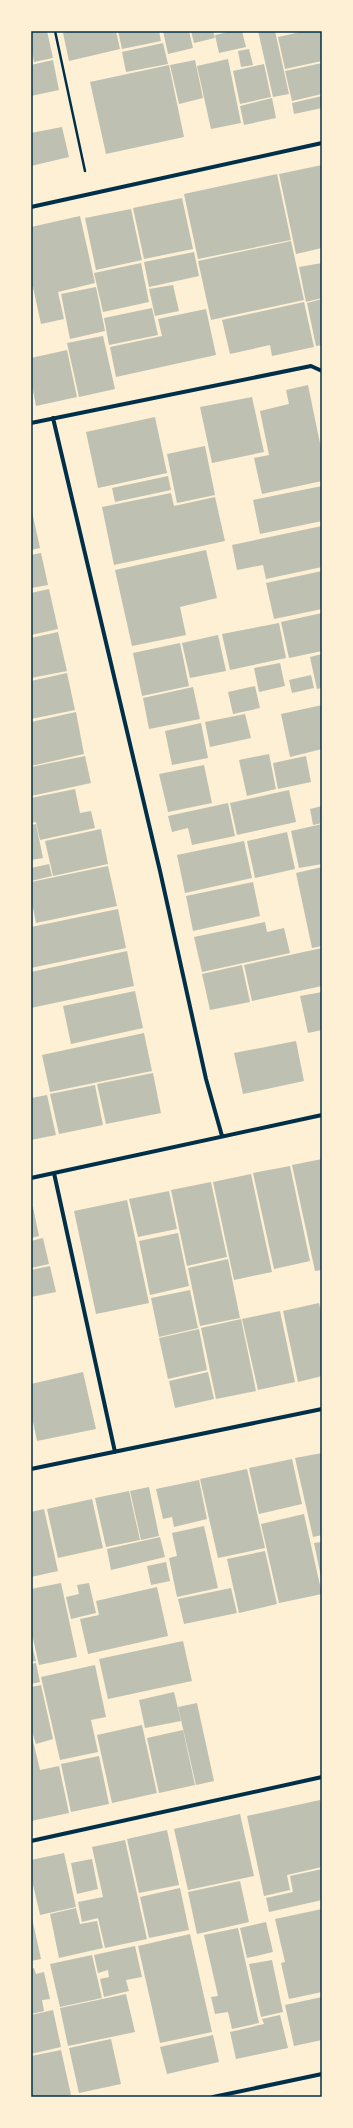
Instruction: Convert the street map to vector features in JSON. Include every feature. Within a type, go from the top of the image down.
[{"type":"street","points":[[31,207],[322,143]]},
{"type":"street","points":[[31,423],[311,366],[322,371]]},
{"type":"street","points":[[53,418],[160,871],[206,1079],[222,1136]]},
{"type":"street","points":[[31,1178],[322,1115]]},
{"type":"street","points":[[54,1173],[115,1452]]},
{"type":"street","points":[[31,1469],[322,1409]]},
{"type":"street","points":[[31,1841],[322,1777]]},
{"type":"street","points":[[213,2097],[322,2074]]},
{"type":"path","points":[[55,31],[85,171]]},
{"type":"building","points":[[31,31],[47,31],[53,58],[34,62],[31,46]]},
{"type":"building","points":[[71,31],[116,31],[120,49],[69,61],[63,33]]},
{"type":"building","points":[[118,31],[159,31],[161,41],[122,49]]},
{"type":"building","points":[[163,31],[189,31],[193,48],[168,54]]},
{"type":"building","points":[[191,31],[213,31],[215,38],[194,43]]},
{"type":"building","points":[[233,31],[242,31],[246,47],[219,53],[215,35]]},
{"type":"building","points":[[258,31],[275,31],[289,94],[273,97]]},
{"type":"building","points":[[305,31],[322,31],[322,61],[285,69],[278,37]]},
{"type":"building","points":[[163,43],[168,64],[126,72],[122,52]]},
{"type":"building","points":[[249,49],[253,65],[241,67],[238,51]]},
{"type":"building","points":[[228,59],[241,123],[211,129],[197,66]]},
{"type":"building","points":[[53,60],[59,90],[31,96],[31,65]]},
{"type":"building","points":[[195,60],[203,98],[179,104],[170,65]]},
{"type":"building","points":[[322,63],[322,94],[292,101],[285,71]]},
{"type":"building","points":[[264,64],[271,97],[240,104],[233,71]]},
{"type":"building","points":[[169,65],[184,137],[106,154],[90,82]]},
{"type":"building","points":[[322,96],[322,108],[294,114],[292,103]]},
{"type":"building","points":[[272,98],[276,118],[244,125],[240,106]]},
{"type":"building","points":[[62,127],[69,157],[31,166],[31,133]]},
{"type":"building","points":[[322,165],[322,248],[296,254],[279,174]]},
{"type":"building","points":[[277,174],[291,240],[198,259],[184,194]]},
{"type":"building","points":[[182,198],[193,249],[144,259],[133,208]]},
{"type":"building","points":[[131,209],[142,260],[96,270],[85,218]]},
{"type":"building","points":[[80,216],[95,283],[58,292],[64,319],[41,324],[33,287],[31,287],[31,227]]},
{"type":"building","points":[[291,241],[304,300],[211,320],[198,261]]},
{"type":"building","points":[[194,252],[199,276],[149,287],[144,262]]},
{"type":"building","points":[[141,263],[149,302],[103,312],[94,273]]},
{"type":"building","points":[[322,263],[322,298],[306,302],[299,267]]},
{"type":"building","points":[[173,285],[179,311],[155,316],[149,289]]},
{"type":"building","points":[[96,287],[105,331],[70,339],[61,294]]},
{"type":"building","points":[[322,299],[322,345],[316,346],[307,303]]},
{"type":"building","points":[[304,302],[314,347],[272,356],[270,345],[230,354],[222,320]]},
{"type":"building","points":[[152,308],[158,335],[109,345],[104,318]]},
{"type":"building","points":[[206,309],[216,355],[116,377],[110,347],[162,336],[158,319]]},
{"type":"building","points":[[103,336],[115,389],[79,397],[67,343]]},
{"type":"building","points":[[67,350],[77,397],[36,406],[31,380],[31,358]]},
{"type":"building","points":[[308,385],[322,453],[322,481],[262,494],[254,458],[269,455],[260,411],[289,404],[286,390]]},
{"type":"building","points":[[252,397],[264,452],[212,463],[200,407]]},
{"type":"building","points":[[155,417],[167,473],[98,488],[86,432]]},
{"type":"building","points":[[205,446],[215,495],[177,503],[167,454]]},
{"type":"building","points":[[168,476],[171,490],[115,502],[112,488]]},
{"type":"building","points":[[322,486],[322,521],[260,534],[253,500]]},
{"type":"building","points":[[171,493],[174,506],[215,497],[225,541],[114,565],[102,507]]},
{"type":"building","points":[[31,507],[40,548],[31,550]]},
{"type":"building","points":[[322,526],[322,567],[266,579],[263,565],[237,570],[232,545]]},
{"type":"building","points":[[206,550],[217,598],[180,607],[186,635],[132,646],[115,570]]},
{"type":"building","points":[[41,553],[48,585],[31,588],[31,555]]},
{"type":"building","points":[[322,571],[322,609],[274,619],[266,583]]},
{"type":"building","points":[[49,589],[58,629],[31,635],[31,593]]},
{"type":"building","points":[[322,613],[322,651],[289,658],[281,622]]},
{"type":"building","points":[[279,623],[286,658],[230,670],[222,634]]},
{"type":"building","points":[[58,632],[67,671],[31,678],[31,638]]},
{"type":"building","points":[[218,635],[226,671],[190,678],[182,643]]},
{"type":"building","points":[[180,643],[189,686],[142,696],[133,653]]},
{"type":"building","points":[[322,654],[322,688],[317,689],[310,657]]},
{"type":"building","points":[[280,663],[285,686],[259,692],[254,668]]},
{"type":"building","points":[[67,673],[75,710],[31,719],[31,681]]},
{"type":"building","points":[[311,675],[314,688],[292,693],[289,680]]},
{"type":"building","points":[[255,686],[260,708],[233,714],[228,692]]},
{"type":"building","points":[[193,687],[200,719],[149,729],[143,698]]},
{"type":"building","points":[[322,705],[322,749],[290,757],[281,714]]},
{"type":"building","points":[[76,712],[84,754],[31,766],[31,722]]},
{"type":"building","points":[[245,714],[251,738],[210,747],[205,722]]},
{"type":"building","points":[[201,723],[208,758],[172,765],[165,731]]},
{"type":"building","points":[[269,754],[276,789],[247,796],[239,760]]},
{"type":"building","points":[[85,756],[91,783],[31,796],[31,767]]},
{"type":"building","points":[[306,756],[311,782],[278,789],[273,763]]},
{"type":"building","points":[[204,765],[212,803],[168,812],[159,774]]},
{"type":"building","points":[[75,789],[80,813],[91,811],[95,828],[40,840],[36,822],[31,823],[31,798]]},
{"type":"building","points":[[289,790],[296,822],[237,835],[230,803]]},
{"type":"building","points":[[228,803],[235,836],[192,845],[188,828],[172,832],[168,816]]},
{"type":"building","points":[[322,806],[322,823],[313,825],[310,809]]},
{"type":"building","points":[[36,824],[43,858],[31,860],[31,825]]},
{"type":"building","points":[[322,824],[322,864],[299,868],[291,831]]},
{"type":"building","points":[[101,829],[108,864],[53,876],[45,841]]},
{"type":"building","points":[[287,832],[295,869],[255,878],[247,841]]},
{"type":"building","points":[[244,841],[252,878],[185,893],[177,855]]},
{"type":"building","points":[[49,864],[52,876],[31,881],[31,868]]},
{"type":"building","points":[[108,866],[117,906],[36,923],[31,898],[31,882]]},
{"type":"building","points":[[322,867],[322,946],[312,948],[296,873]]},
{"type":"building","points":[[253,882],[260,916],[193,931],[186,896]]},
{"type":"building","points":[[118,909],[126,948],[31,968],[31,927]]},
{"type":"building","points":[[265,922],[267,932],[284,928],[290,953],[202,972],[194,937]]},
{"type":"building","points":[[322,948],[322,986],[252,1001],[244,965]]},
{"type":"building","points":[[127,951],[134,986],[31,1008],[31,972]]},
{"type":"building","points":[[242,965],[250,1002],[210,1010],[202,974]]},
{"type":"building","points":[[135,991],[143,1028],[71,1044],[63,1006]]},
{"type":"building","points":[[322,992],[322,1030],[308,1033],[300,996]]},
{"type":"building","points":[[144,1033],[152,1071],[50,1092],[42,1055]]},
{"type":"building","points":[[296,1041],[304,1081],[243,1094],[234,1053]]},
{"type":"building","points":[[153,1073],[161,1113],[106,1124],[97,1084]]},
{"type":"building","points":[[95,1085],[103,1125],[59,1134],[50,1094]]},
{"type":"building","points":[[47,1095],[56,1135],[31,1140],[31,1098]]},
{"type":"building","points":[[322,1159],[322,1270],[315,1271],[292,1165]]},
{"type":"building","points":[[290,1166],[310,1261],[274,1269],[253,1173]]},
{"type":"building","points":[[251,1174],[272,1272],[234,1280],[213,1182]]},
{"type":"building","points":[[211,1182],[227,1257],[187,1266],[171,1190]]},
{"type":"building","points":[[169,1191],[177,1229],[138,1237],[129,1199]]},
{"type":"building","points":[[127,1200],[149,1303],[96,1314],[74,1211]]},
{"type":"building","points":[[33,1207],[39,1236],[31,1238],[31,1208]]},
{"type":"building","points":[[178,1233],[189,1286],[150,1295],[139,1241]]},
{"type":"building","points":[[43,1238],[49,1264],[31,1268],[31,1241]]},
{"type":"building","points":[[228,1259],[240,1318],[200,1326],[188,1268]]},
{"type":"building","points":[[50,1266],[56,1292],[31,1297],[31,1270]]},
{"type":"building","points":[[190,1290],[198,1328],[159,1337],[151,1298]]},
{"type":"building","points":[[319,1303],[322,1316],[322,1376],[298,1382],[283,1311]]},
{"type":"building","points":[[280,1311],[295,1382],[258,1390],[242,1319]]},
{"type":"building","points":[[241,1319],[256,1391],[216,1399],[201,1328]]},
{"type":"building","points":[[199,1329],[207,1370],[168,1379],[159,1338]]},
{"type":"building","points":[[83,1372],[96,1429],[37,1441],[31,1412],[31,1384]]},
{"type":"building","points":[[208,1372],[214,1399],[175,1408],[169,1381]]},
{"type":"building","points":[[322,1453],[322,1535],[313,1537],[295,1458]]},
{"type":"building","points":[[292,1459],[302,1504],[259,1514],[249,1468]]},
{"type":"building","points":[[247,1469],[265,1548],[218,1558],[200,1479]]},
{"type":"building","points":[[199,1480],[207,1519],[174,1527],[172,1517],[163,1519],[156,1489]]},
{"type":"building","points":[[149,1487],[159,1536],[141,1540],[130,1491]]},
{"type":"building","points":[[129,1491],[140,1540],[106,1547],[95,1498]]},
{"type":"building","points":[[92,1499],[103,1548],[58,1558],[47,1509]]},
{"type":"building","points":[[44,1509],[58,1571],[31,1577],[31,1512]]},
{"type":"building","points":[[304,1514],[322,1594],[279,1603],[261,1524]]},
{"type":"building","points":[[204,1526],[218,1588],[177,1597],[169,1558],[177,1556],[172,1533]]},
{"type":"building","points":[[160,1537],[165,1557],[111,1570],[107,1549]]},
{"type":"building","points":[[322,1542],[322,1577],[321,1577],[314,1543]]},
{"type":"building","points":[[265,1551],[277,1604],[239,1613],[227,1559]]},
{"type":"building","points":[[166,1562],[170,1581],[151,1585],[147,1566]]},
{"type":"building","points":[[61,1583],[77,1657],[39,1665],[31,1630],[31,1589]]},
{"type":"building","points":[[89,1583],[96,1613],[71,1619],[66,1597],[79,1594],[77,1585]]},
{"type":"building","points":[[157,1587],[168,1636],[88,1654],[80,1619],[99,1615],[96,1601]]},
{"type":"building","points":[[231,1588],[237,1613],[184,1624],[178,1599]]},
{"type":"building","points":[[183,1641],[192,1681],[108,1699],[99,1659]]},
{"type":"building","points":[[31,1642],[36,1661],[31,1662]]},
{"type":"building","points":[[36,1663],[40,1682],[31,1684],[31,1664]]},
{"type":"building","points":[[95,1665],[106,1717],[91,1720],[98,1752],[60,1760],[41,1677]]},
{"type":"building","points":[[41,1685],[53,1739],[36,1744],[31,1729],[31,1687]]},
{"type":"building","points":[[174,1692],[181,1721],[145,1728],[139,1700]]},
{"type":"building","points":[[197,1703],[214,1781],[196,1785],[178,1707]]},
{"type":"building","points":[[142,1725],[157,1793],[112,1803],[97,1735]]},
{"type":"building","points":[[183,1730],[195,1785],[159,1793],[147,1738]]},
{"type":"building","points":[[31,1732],[40,1770],[59,1766],[69,1813],[31,1821]]},
{"type":"building","points":[[99,1756],[109,1804],[71,1812],[61,1764]]},
{"type":"building","points":[[320,1800],[322,1808],[322,1867],[287,1875],[290,1890],[264,1896],[247,1816]]},
{"type":"building","points":[[240,1814],[254,1876],[188,1890],[174,1829]]},
{"type":"building","points":[[167,1830],[179,1885],[139,1893],[127,1839]]},
{"type":"building","points":[[125,1840],[147,1939],[105,1948],[98,1918],[82,1922],[78,1902],[103,1897],[92,1847]]},
{"type":"building","points":[[64,1853],[76,1907],[40,1915],[31,1876],[31,1860]]},
{"type":"building","points":[[92,1859],[98,1889],[77,1894],[71,1863]]},
{"type":"building","points":[[322,1869],[322,1900],[269,1912],[266,1898],[293,1892],[290,1876]]},
{"type":"building","points":[[240,1881],[249,1922],[197,1934],[188,1892]]},
{"type":"building","points":[[180,1888],[189,1930],[149,1938],[140,1897]]},
{"type":"building","points":[[76,1908],[80,1924],[97,1921],[103,1948],[59,1958],[50,1914]]},
{"type":"building","points":[[322,1909],[322,1992],[289,1999],[281,1963],[285,1962],[275,1919]]},
{"type":"building","points":[[32,1918],[41,1959],[31,1961],[31,1919]]},
{"type":"building","points":[[266,1922],[273,1952],[247,1958],[240,1928]]},
{"type":"building","points":[[238,1928],[259,2023],[232,2029],[228,2012],[215,2014],[211,1997],[218,1996],[204,1935]]},
{"type":"building","points":[[190,1934],[212,2032],[160,2043],[138,1946]]},
{"type":"building","points":[[135,1946],[142,1977],[126,1980],[129,1991],[104,1997],[100,1979],[109,1977],[108,1970],[98,1973],[94,1955]]},
{"type":"building","points":[[92,1955],[102,1998],[60,2007],[50,1964]]},
{"type":"building","points":[[272,1960],[283,2012],[261,2017],[249,1964]]},
{"type":"building","points":[[34,1968],[36,1974],[44,1972],[50,1999],[42,2000],[44,2011],[31,2014],[31,1969]]},
{"type":"building","points":[[126,1994],[135,2032],[68,2046],[60,2008]]},
{"type":"building","points":[[322,1997],[322,2040],[294,2046],[285,2005]]},
{"type":"building","points":[[53,2010],[61,2047],[31,2054],[31,2015]]},
{"type":"building","points":[[280,2015],[288,2048],[236,2059],[230,2032],[264,2024],[262,2019]]},
{"type":"building","points":[[213,2035],[219,2062],[167,2074],[160,2047]]},
{"type":"building","points":[[111,2039],[121,2084],[79,2093],[69,2048]]},
{"type":"building","points":[[61,2050],[71,2095],[61,2097],[31,2097],[31,2056]]}]
